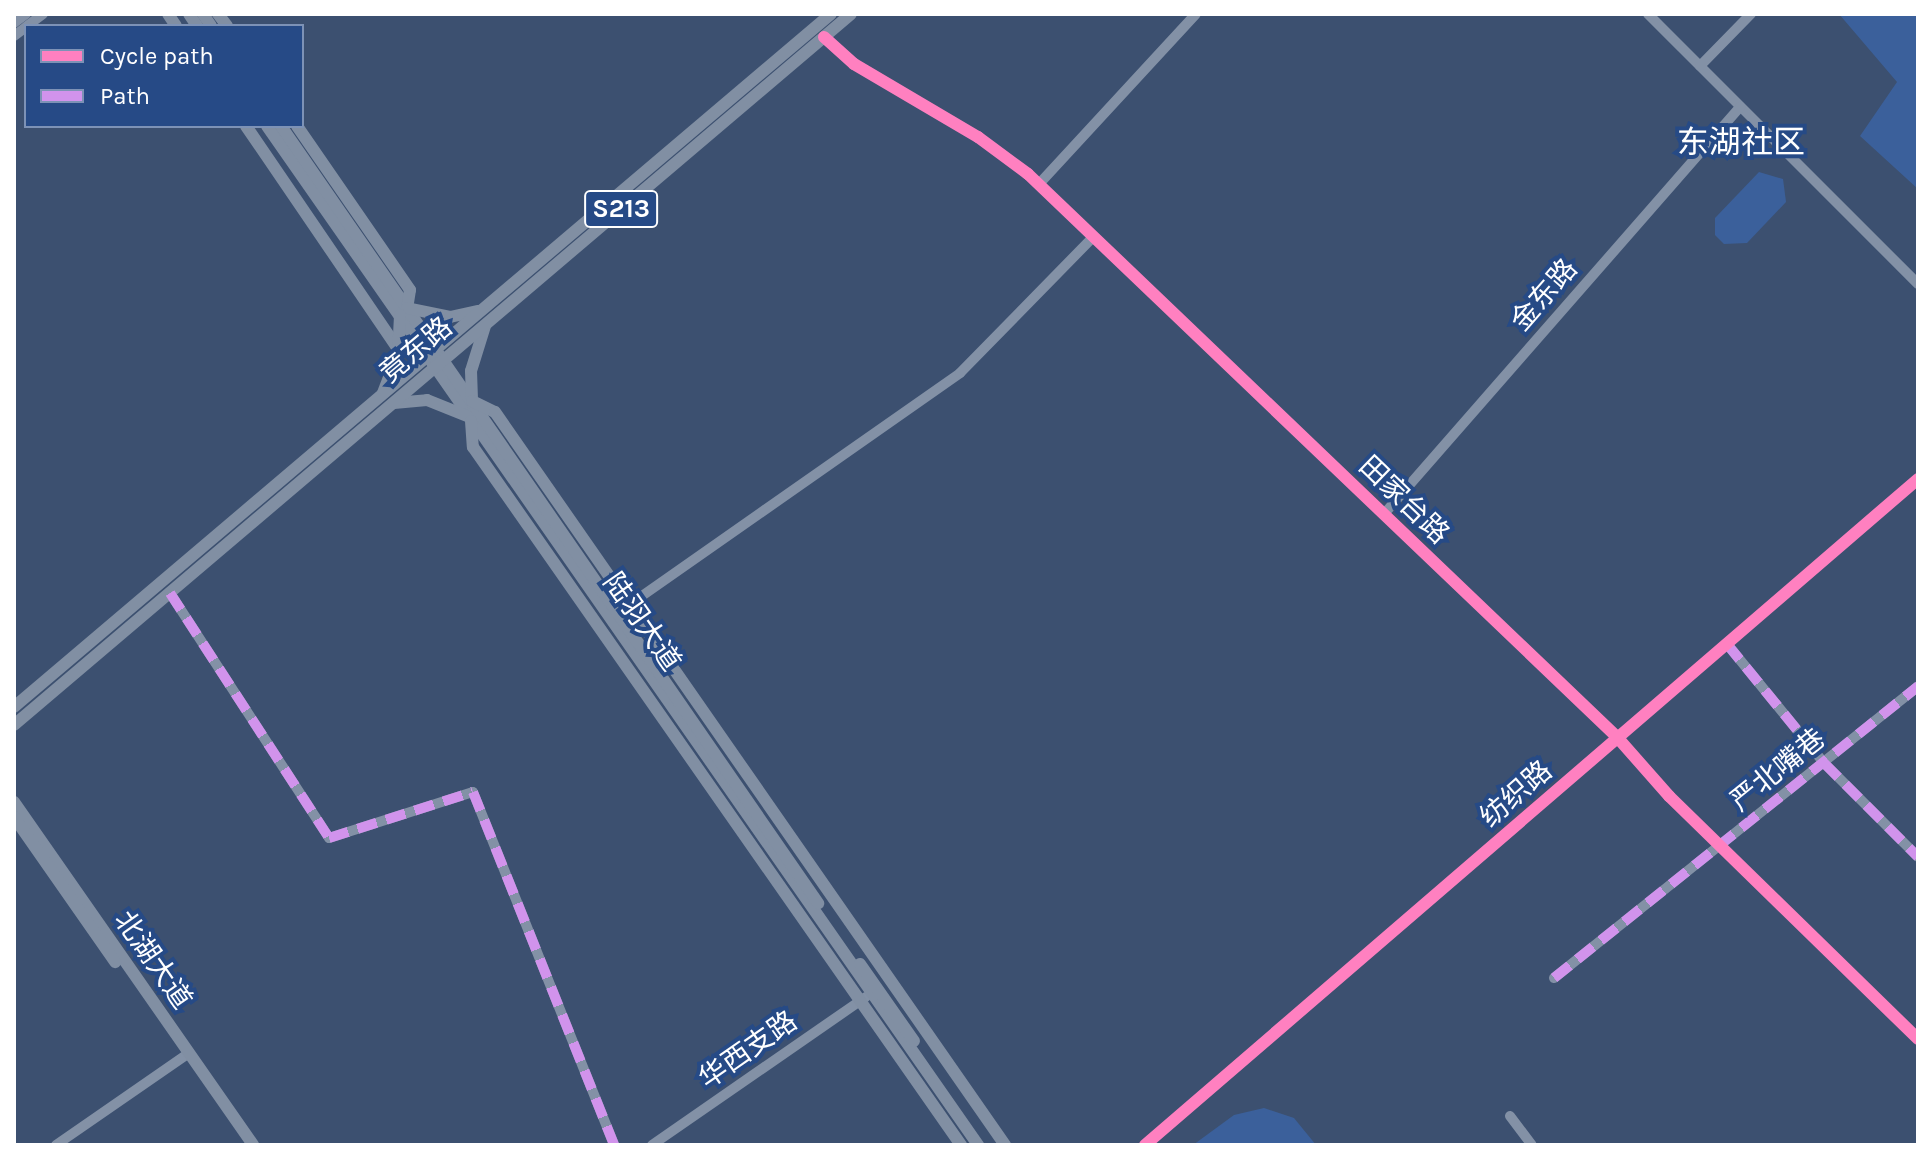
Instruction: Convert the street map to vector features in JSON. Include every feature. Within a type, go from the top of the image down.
[{"type":"main road","name":"竟东路","points":[[14,707],[436,358],[831,14]]},
{"type":"main road","name":"竟东路","points":[[488,313],[851,14]]},
{"type":"main road","points":[[247,128],[398,349]]},
{"type":"main road","name":"陆羽大道","points":[[268,128],[404,312]]},
{"type":"main road","name":"陆羽大道","points":[[282,128],[404,312],[436,358],[472,401],[987,1145]]},
{"type":"main road","points":[[298,128],[410,290],[386,399],[427,400],[470,418]]},
{"type":"main road","points":[[404,312],[450,317],[488,313],[476,348],[472,401],[495,412],[1005,1145]]},
{"type":"main road","name":"陆羽大道","points":[[436,358],[470,418],[473,447],[865,997]]},
{"type":"main road","name":"竟东路","points":[[14,725],[170,593],[386,399]]},
{"type":"main road","name":"北湖大道","points":[[14,802],[243,1145]]},
{"type":"main road","name":"北湖大道","points":[[14,817],[253,1145]]},
{"type":"main road","points":[[865,997],[961,1145]]},
{"type":"main road","points":[[865,997],[978,1145]]},
{"type":"street","points":[[14,23],[26,14]]},
{"type":"street","points":[[1039,184],[1196,14]]},
{"type":"street","points":[[1648,14],[1918,284]]},
{"type":"street","points":[[1700,66],[1751,14]]},
{"type":"street","name":"田家台路","points":[[824,37],[854,64],[997,149],[1039,184],[1617,737],[1722,848],[1918,1039]]},
{"type":"street","name":"金东路","points":[[1384,514],[1740,107]]},
{"type":"street","points":[[629,605],[960,373],[1093,237]]},
{"type":"street","name":"纺织路","points":[[1145,1145],[1918,479]]},
{"type":"street","points":[[170,593],[329,838],[473,792],[614,1145]]},
{"type":"street","points":[[1727,644],[1824,763],[1918,857]]},
{"type":"street","name":"严北嘴巷","points":[[1554,978],[1722,848],[1918,686]]},
{"type":"street","name":"华西支路","points":[[652,1145],[865,997]]},
{"type":"street","points":[[56,1145],[185,1055]]},
{"type":"street","points":[[1510,1116],[1532,1145]]},
{"type":"shaded area","points":[[1839,14],[1918,14],[1918,189],[1860,136],[1897,82]]},
{"type":"shaded area","points":[[1759,172],[1783,179],[1786,202],[1747,243],[1724,244],[1715,235],[1715,218]]},
{"type":"shaded area","points":[[1264,1108],[1294,1118],[1316,1145],[1193,1145],[1234,1115]]},
{"type":"marked path","points":[[170,593],[329,838],[473,792],[614,1145]]},
{"type":"marked path","points":[[1727,644],[1824,763],[1918,857]]},
{"type":"marked path","points":[[1554,978],[1918,686]]},
{"type":"cycle path","points":[[824,37],[854,64],[978,137],[1028,174],[1617,737],[1669,796],[1918,1039]]},
{"type":"cycle path","points":[[1145,1145],[1918,479]]},
{"type":"district","name":"东湖社区","points":[[1741,143]]}]
